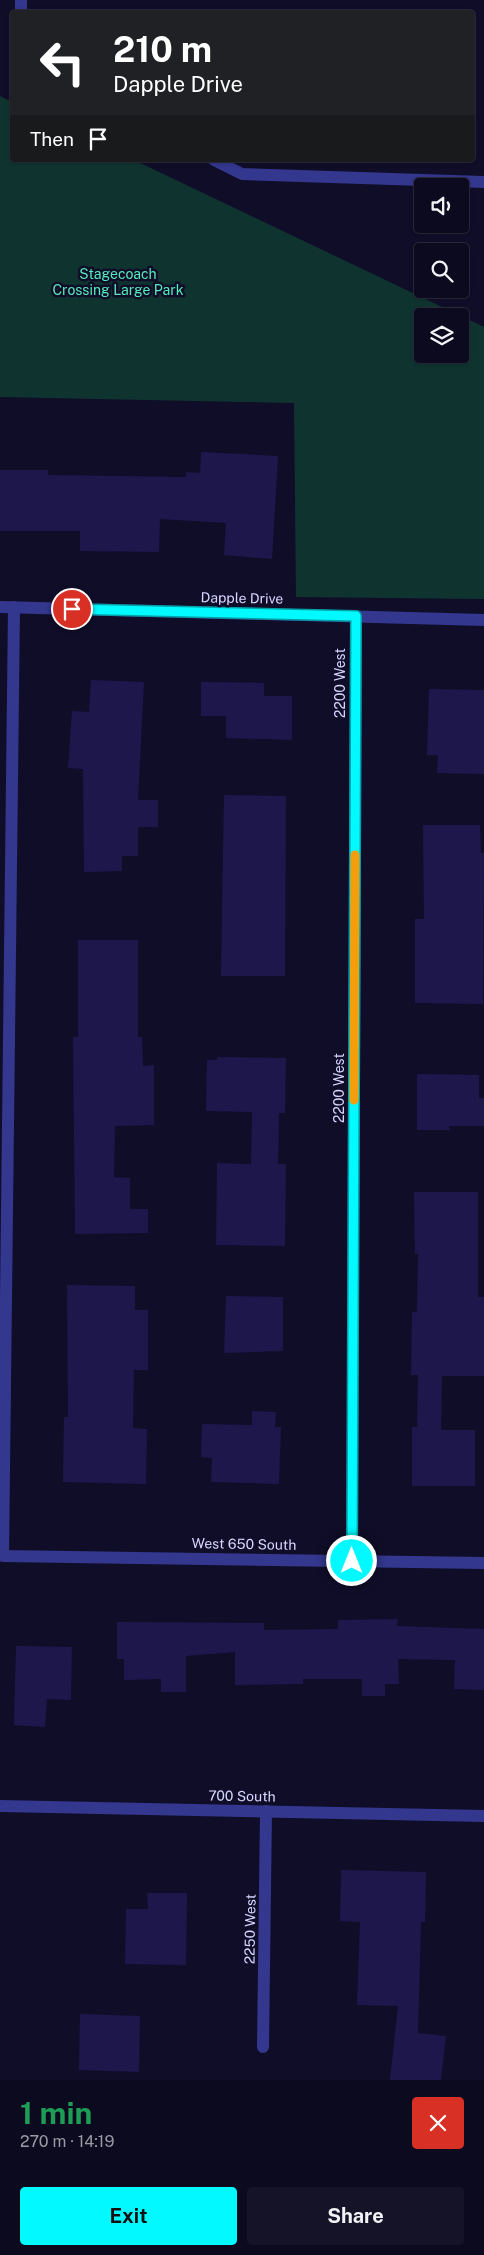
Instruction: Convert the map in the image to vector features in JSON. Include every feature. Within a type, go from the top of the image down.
[{"type":"street","points":[[218,162],[242,174],[484,182]]},
{"type":"street","name":"Dapple Drive","points":[[0,607],[484,620]]},
{"type":"street","name":"West 650 South","points":[[14,607],[3,1556],[484,1563]]},
{"type":"street","name":"2200 West","points":[[352,1561],[356,616]]},
{"type":"street","name":"700 South","points":[[0,1806],[484,1816]]},
{"type":"street","name":"2250 West","points":[[263,2048],[266,1811]]},
{"type":"green space","name":"Stagecoach Crossing Large Park","points":[[0,96],[10,101],[10,162],[138,162],[414,294],[414,298],[423,298],[444,308],[414,308],[414,363],[469,363],[469,320],[484,327],[484,599],[296,597],[294,403],[0,397]]},
{"type":"building","points":[[201,452],[278,456],[272,559],[224,555],[226,523],[160,519],[159,552],[80,551],[80,531],[0,531],[0,470],[48,470],[48,475],[186,477],[186,472],[200,473]]},
{"type":"building","points":[[91,680],[144,682],[138,800],[158,800],[158,827],[138,827],[138,856],[122,856],[122,871],[84,872],[83,769],[68,768],[72,711],[89,712]]},
{"type":"building","points":[[201,682],[264,683],[264,696],[292,696],[292,740],[226,738],[226,716],[201,716]]},
{"type":"building","points":[[429,689],[484,690],[484,774],[437,773],[438,755],[427,755]]},
{"type":"building","points":[[224,795],[286,796],[285,976],[221,976]]},
{"type":"building","points":[[423,825],[480,825],[481,853],[484,853],[483,1004],[415,1003],[415,919],[424,919]]},
{"type":"building","points":[[78,940],[138,940],[138,1037],[142,1037],[143,1066],[154,1065],[154,1125],[115,1126],[114,1177],[130,1178],[130,1209],[148,1209],[148,1233],[75,1234],[73,1037],[78,1037]]},
{"type":"building","points":[[217,1057],[286,1058],[285,1113],[279,1113],[278,1164],[286,1164],[285,1246],[216,1245],[217,1163],[251,1164],[252,1112],[206,1111],[207,1060],[217,1060]]},
{"type":"building","points":[[417,1074],[479,1075],[479,1098],[484,1098],[484,1126],[449,1126],[450,1130],[417,1130]]},
{"type":"building","points":[[414,1192],[478,1192],[478,1297],[484,1297],[484,1376],[442,1376],[441,1430],[475,1430],[475,1486],[412,1486],[412,1427],[417,1427],[418,1375],[411,1375],[412,1312],[417,1312],[418,1254],[415,1254]]},
{"type":"building","points":[[67,1285],[135,1286],[135,1310],[148,1310],[148,1370],[134,1370],[133,1428],[147,1429],[146,1484],[63,1482],[64,1417],[68,1417]]},
{"type":"building","points":[[226,1296],[283,1297],[283,1351],[224,1353]]},
{"type":"building","points":[[252,1411],[276,1412],[275,1427],[281,1427],[279,1484],[211,1482],[212,1458],[201,1457],[202,1424],[252,1425]]},
{"type":"building","points":[[398,1619],[397,1626],[484,1629],[484,1690],[454,1689],[455,1660],[398,1659],[399,1684],[385,1684],[385,1696],[362,1696],[362,1679],[303,1679],[303,1684],[235,1685],[235,1652],[186,1656],[186,1692],[161,1692],[161,1679],[124,1680],[124,1659],[117,1659],[117,1622],[264,1623],[264,1630],[338,1629],[338,1620]]},
{"type":"building","points":[[16,1646],[72,1647],[71,1700],[47,1699],[45,1727],[14,1725]]},
{"type":"building","points":[[341,1870],[426,1872],[425,1922],[421,1922],[418,2033],[446,2036],[441,2080],[390,2080],[398,2006],[357,2005],[360,1922],[340,1921]]},
{"type":"building","points":[[147,1893],[187,1893],[186,1965],[125,1964],[126,1909],[148,1909]]},
{"type":"building","points":[[80,2014],[140,2016],[139,2072],[79,2070]]},
{"type":"slow traffic","points":[[354,1100],[355,855]]},
{"type":"route","points":[[72,609],[356,616],[352,1561]]}]
